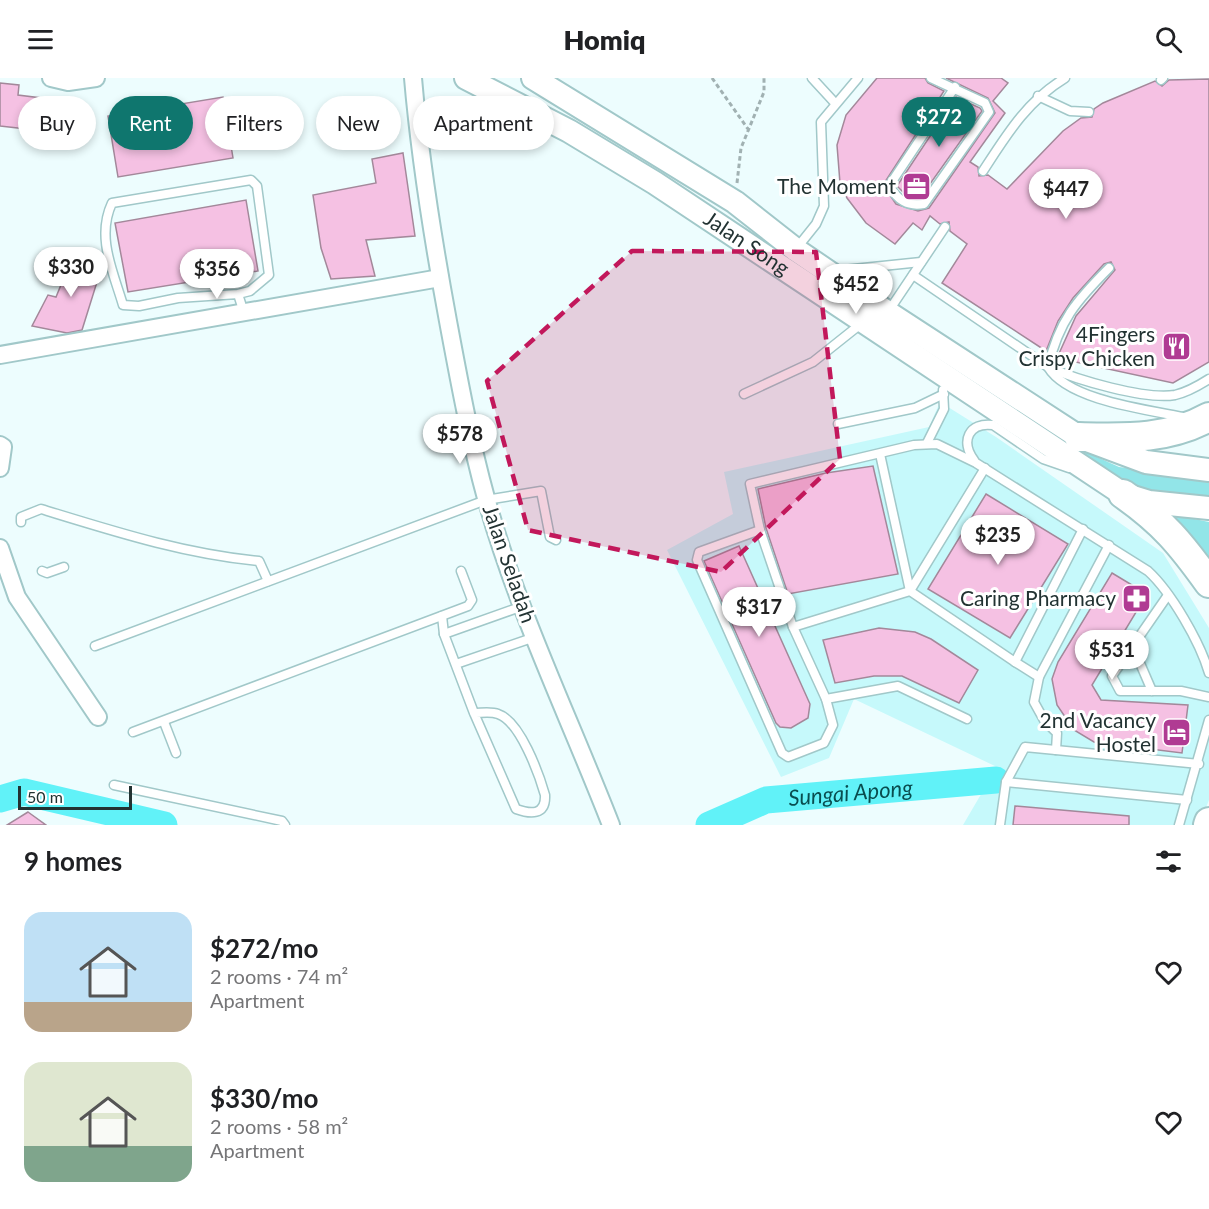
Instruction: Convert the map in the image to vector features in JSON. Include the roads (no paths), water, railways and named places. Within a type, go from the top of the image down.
[{"type":"highway","points":[[1079,437],[1159,435],[1179,432],[1206,419]]},
{"type":"highway","points":[[1123,494],[1156,517],[1183,546],[1209,583]]},
{"type":"main road","name":"Jalan Song","points":[[466,78],[569,131],[655,183],[863,322],[942,384],[1123,494],[1149,502],[1209,508]]},
{"type":"main road","name":"Jalan Song","points":[[533,78],[735,202],[796,250],[1079,437],[1146,462],[1209,470]]},
{"type":"street","points":[[51,78],[68,82],[96,78]]},
{"type":"street","name":"Jalan Seladah","points":[[413,78],[423,171],[440,278],[463,404],[486,500],[523,606],[611,825]]},
{"type":"street","points":[[0,355],[440,278]]},
{"type":"street","points":[[0,445],[3,447],[4,457],[0,468]]},
{"type":"street","points":[[0,548],[17,597],[98,717]]},
{"type":"lane","points":[[812,78],[835,102]]},
{"type":"lane","points":[[796,250],[816,224],[824,206],[821,122],[835,102],[858,78]]},
{"type":"lane","points":[[931,78],[955,87],[985,103],[989,112],[924,204],[914,206],[898,199],[889,186],[955,87]]},
{"type":"lane","points":[[1048,78],[1048,88]]},
{"type":"lane","points":[[983,171],[1017,119],[1038,96],[1065,78]]},
{"type":"lane","points":[[1038,96],[1070,111],[1089,112]]},
{"type":"lane","points":[[251,180],[257,186],[269,275],[250,291],[238,294],[218,293],[139,306],[123,305],[106,247],[104,219],[112,203],[251,180]]},
{"type":"lane","points":[[887,312],[945,228]]},
{"type":"lane","points":[[828,271],[921,262]]},
{"type":"lane","points":[[1109,268],[1066,316],[1056,338],[1048,368],[1054,378],[1078,393],[1206,419]]},
{"type":"lane","points":[[913,275],[1048,368],[1079,380],[1158,396],[1183,393],[1209,379]]},
{"type":"lane","points":[[238,294],[244,313]]},
{"type":"lane","points":[[744,394],[813,362],[863,322]]},
{"type":"lane","points":[[838,424],[915,408],[942,384]]},
{"type":"lane","points":[[927,443],[944,409],[942,384]]},
{"type":"lane","points":[[976,462],[968,452],[967,439],[977,427],[993,425],[1043,459],[1092,475]]},
{"type":"lane","points":[[760,530],[699,552],[697,560],[782,753],[788,757],[824,743],[833,725],[826,699],[793,627],[760,530],[750,484],[927,443],[947,447],[976,462],[1148,571],[1168,595],[1198,646],[1209,673]]},
{"type":"lane","points":[[880,454],[910,591],[1039,677]]},
{"type":"lane","points":[[793,627],[910,591],[985,468]]},
{"type":"lane","points":[[95,646],[486,500],[541,491],[547,528],[550,537],[556,540]]},
{"type":"lane","points":[[21,522],[21,517],[41,509],[175,548],[218,557],[259,561],[268,581]]},
{"type":"lane","points":[[1015,662],[1083,529]]},
{"type":"lane","points":[[1056,750],[1057,733],[1044,720],[1034,702],[1039,677],[1109,545]]},
{"type":"lane","points":[[42,571],[47,573],[64,567]]},
{"type":"lane","points":[[133,732],[442,616],[471,603],[461,571]]},
{"type":"lane","points":[[1168,595],[1112,676],[1120,691],[1181,692],[1209,697]]},
{"type":"lane","points":[[444,634],[523,606]]},
{"type":"lane","points":[[442,616],[444,634],[474,713],[516,809],[531,814],[540,810],[545,803],[545,795],[521,737],[510,722],[498,714],[474,713]]},
{"type":"lane","points":[[456,664],[536,637]]},
{"type":"lane","points":[[1133,647],[1152,691]]},
{"type":"lane","points":[[826,699],[898,686],[967,719]]},
{"type":"lane","points":[[1179,825],[1199,764],[1209,720]]},
{"type":"lane","points":[[164,722],[176,753]]},
{"type":"lane","points":[[1000,825],[1006,782],[1025,747],[1199,764]]},
{"type":"lane","points":[[1006,782],[1187,800]]},
{"type":"lane","points":[[114,785],[282,820],[285,825]]},
{"type":"waterway","name":"Sungai Apong","points":[[709,825],[766,800],[996,780]]},
{"type":"waterway","name":"Sungai Apong","points":[[0,799],[24,792],[164,825]]},
{"type":"place","name":"The Moment","points":[[917,187]]},
{"type":"place","name":"4Fingers Crispy Chicken","points":[[1176,347]]},
{"type":"place","name":"Caring Pharmacy","points":[[1137,599]]},
{"type":"place","name":"2nd Vacancy Hostel","points":[[1177,733]]}]
